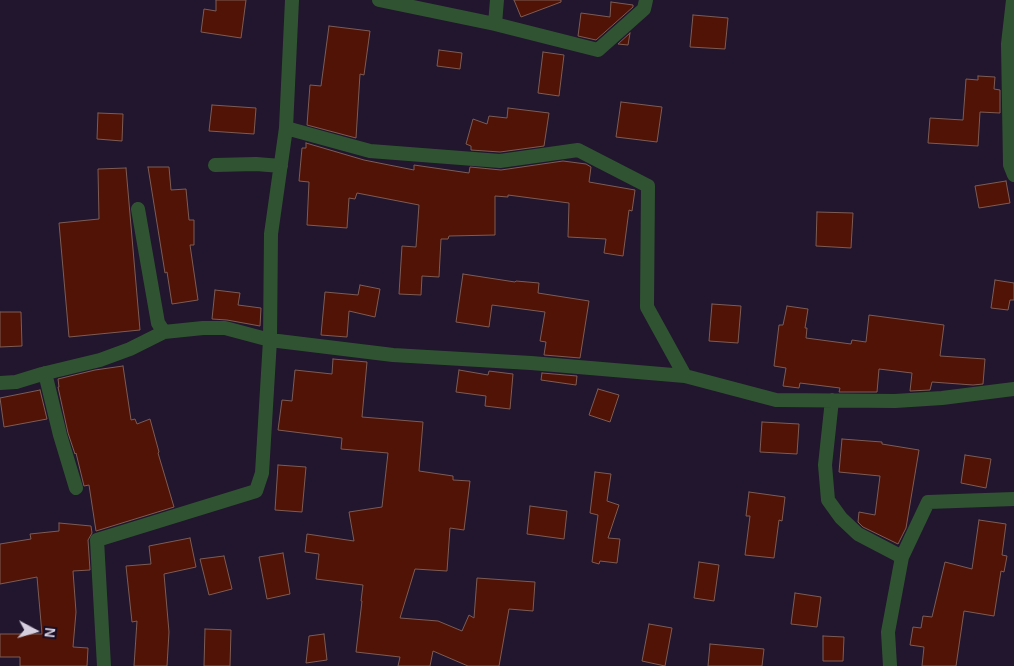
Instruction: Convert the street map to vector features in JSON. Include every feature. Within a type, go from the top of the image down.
[{"type":"street","points":[[104,666],[97,540],[256,491],[262,473],[270,340],[271,234],[286,128],[292,0]]},
{"type":"street","points":[[379,0],[495,24],[598,50],[644,10],[646,0]]},
{"type":"street","points":[[495,24],[497,0]]},
{"type":"street","points":[[1013,0],[1008,44],[1010,166],[1014,175]]},
{"type":"street","points":[[286,128],[370,151],[500,161],[578,150],[648,186],[647,307],[685,376]]},
{"type":"street","points":[[215,165],[256,164],[281,166]]},
{"type":"street","points":[[138,209],[158,322],[164,332]]},
{"type":"street","points":[[0,383],[16,382],[115,355],[164,332],[226,328],[270,340],[392,355],[531,363],[685,376],[776,400],[914,400],[1014,389]]},
{"type":"street","points":[[45,373],[60,435],[76,488]]},
{"type":"street","points":[[832,400],[825,465],[828,500],[841,518],[858,534],[902,558]]},
{"type":"street","points":[[890,666],[888,632],[902,558],[928,502],[1014,499]]},
{"type":"building","points":[[216,0],[246,0],[241,38],[201,32],[204,9],[216,11]]},
{"type":"building","points":[[514,0],[561,0],[561,2],[521,17]]},
{"type":"building","points":[[611,2],[633,5],[633,7],[596,40],[578,36],[581,13],[610,17]]},
{"type":"building","points":[[693,15],[728,18],[725,49],[690,47]]},
{"type":"building","points":[[329,26],[370,31],[364,75],[360,74],[356,138],[307,125],[310,85],[321,86]]},
{"type":"building","points":[[630,33],[628,45],[618,44]]},
{"type":"building","points":[[439,50],[462,53],[460,69],[437,66]]},
{"type":"building","points":[[543,52],[564,55],[559,96],[538,93]]},
{"type":"building","points":[[978,76],[995,77],[994,89],[1000,90],[1000,113],[980,112],[978,146],[928,143],[930,118],[963,120],[966,79],[978,80]]},
{"type":"building","points":[[621,102],[662,107],[657,142],[616,137]]},
{"type":"building","points":[[212,105],[256,108],[254,134],[209,131]]},
{"type":"building","points":[[508,108],[549,113],[544,146],[500,152],[471,150],[471,146],[466,144],[473,119],[487,124],[489,116],[507,118]]},
{"type":"building","points":[[98,113],[123,114],[122,141],[97,139]]},
{"type":"building","points":[[306,143],[364,160],[414,170],[414,165],[469,173],[470,167],[501,170],[563,161],[586,164],[591,167],[589,182],[635,190],[632,211],[629,210],[623,256],[604,253],[606,239],[568,237],[569,203],[508,195],[508,197],[495,196],[495,235],[449,236],[448,239],[441,239],[439,277],[422,276],[421,295],[399,294],[402,246],[416,247],[419,205],[357,193],[355,199],[349,198],[347,228],[307,225],[309,182],[299,181],[302,148],[306,148]]},
{"type":"building","points":[[148,167],[169,167],[171,190],[186,189],[189,220],[194,220],[194,245],[190,245],[198,300],[172,304],[167,272],[165,273]]},
{"type":"building","points":[[126,168],[140,330],[69,337],[59,223],[99,219],[98,169]]},
{"type":"building","points":[[1006,181],[1010,203],[979,208],[975,186]]},
{"type":"building","points":[[817,212],[853,213],[851,248],[816,246]]},
{"type":"building","points":[[463,274],[515,282],[539,283],[538,293],[589,301],[580,358],[544,355],[546,342],[540,341],[545,312],[492,305],[489,327],[456,322]]},
{"type":"building","points":[[995,280],[1014,283],[1014,300],[1010,300],[1008,310],[991,308]]},
{"type":"building","points":[[360,285],[380,289],[375,317],[349,311],[347,337],[321,335],[325,292],[358,295]]},
{"type":"building","points":[[215,290],[240,293],[238,305],[261,308],[260,326],[212,319]]},
{"type":"building","points":[[712,304],[741,306],[738,343],[709,341]]},
{"type":"building","points":[[787,306],[808,309],[805,328],[807,328],[806,338],[851,344],[852,340],[866,342],[869,315],[944,325],[940,356],[985,359],[983,384],[932,382],[930,390],[910,391],[912,373],[879,369],[877,392],[839,392],[840,388],[800,383],[799,388],[783,386],[786,368],[774,366],[779,325],[783,325]]},
{"type":"building","points":[[0,312],[21,312],[22,346],[0,347]]},
{"type":"building","points":[[333,359],[367,362],[362,417],[423,422],[419,471],[453,476],[453,480],[470,481],[464,530],[450,528],[447,571],[415,569],[400,618],[438,621],[462,631],[469,615],[474,618],[477,578],[535,582],[533,611],[509,609],[499,666],[468,666],[433,651],[430,666],[398,666],[400,657],[356,652],[363,585],[316,579],[319,554],[305,552],[307,534],[354,541],[349,512],[382,507],[388,453],[341,449],[342,438],[278,430],[282,400],[292,401],[295,370],[332,374]]},
{"type":"building","points":[[123,366],[131,420],[135,419],[137,424],[150,419],[174,507],[96,531],[89,485],[84,486],[76,453],[68,433],[58,379],[95,370]]},
{"type":"building","points":[[459,370],[488,375],[489,371],[513,374],[510,409],[485,406],[486,396],[456,392]]},
{"type":"building","points":[[542,373],[577,376],[576,385],[541,380]]},
{"type":"building","points":[[598,389],[619,395],[610,422],[589,415]]},
{"type":"building","points":[[40,390],[47,419],[4,427],[0,398]]},
{"type":"building","points":[[762,422],[799,424],[797,454],[760,452]]},
{"type":"building","points":[[842,439],[882,442],[882,444],[919,450],[906,528],[898,544],[863,527],[858,522],[859,512],[875,515],[880,476],[839,472]]},
{"type":"building","points":[[965,455],[991,459],[986,488],[961,483]]},
{"type":"building","points":[[278,465],[306,467],[302,512],[275,510]]},
{"type":"building","points":[[595,472],[611,474],[607,501],[619,505],[608,538],[620,539],[617,563],[600,561],[599,564],[592,562],[598,515],[590,513]]},
{"type":"building","points":[[749,492],[785,497],[782,521],[779,520],[774,558],[745,555],[750,516],[746,516]]},
{"type":"building","points":[[530,506],[567,511],[564,539],[527,534]]},
{"type":"building","points":[[979,520],[1006,524],[1002,555],[1007,556],[1004,572],[1001,571],[994,616],[964,611],[956,666],[922,666],[924,647],[910,645],[913,627],[921,628],[923,616],[932,617],[945,562],[972,569]]},
{"type":"building","points":[[59,523],[91,526],[92,533],[88,540],[90,570],[73,571],[76,612],[73,647],[88,648],[87,666],[20,666],[20,657],[0,657],[0,634],[42,634],[37,577],[0,584],[0,544],[31,539],[30,534],[59,531]]},
{"type":"building","points":[[190,538],[196,567],[164,574],[169,632],[167,666],[134,666],[137,621],[132,622],[126,566],[151,564],[149,546]]},
{"type":"building","points":[[283,553],[290,594],[267,599],[259,557]]},
{"type":"building","points":[[224,556],[232,589],[209,595],[200,559]]},
{"type":"building","points":[[699,562],[719,565],[714,601],[694,598]]},
{"type":"building","points":[[795,593],[821,597],[817,627],[791,624]]},
{"type":"building","points":[[649,624],[672,628],[665,666],[642,661]]},
{"type":"building","points":[[205,629],[231,630],[230,666],[204,666]]},
{"type":"building","points":[[324,634],[327,660],[306,663],[309,636]]},
{"type":"building","points":[[823,636],[844,637],[843,661],[823,661]]},
{"type":"building","points":[[710,644],[764,649],[762,666],[708,666]]}]
